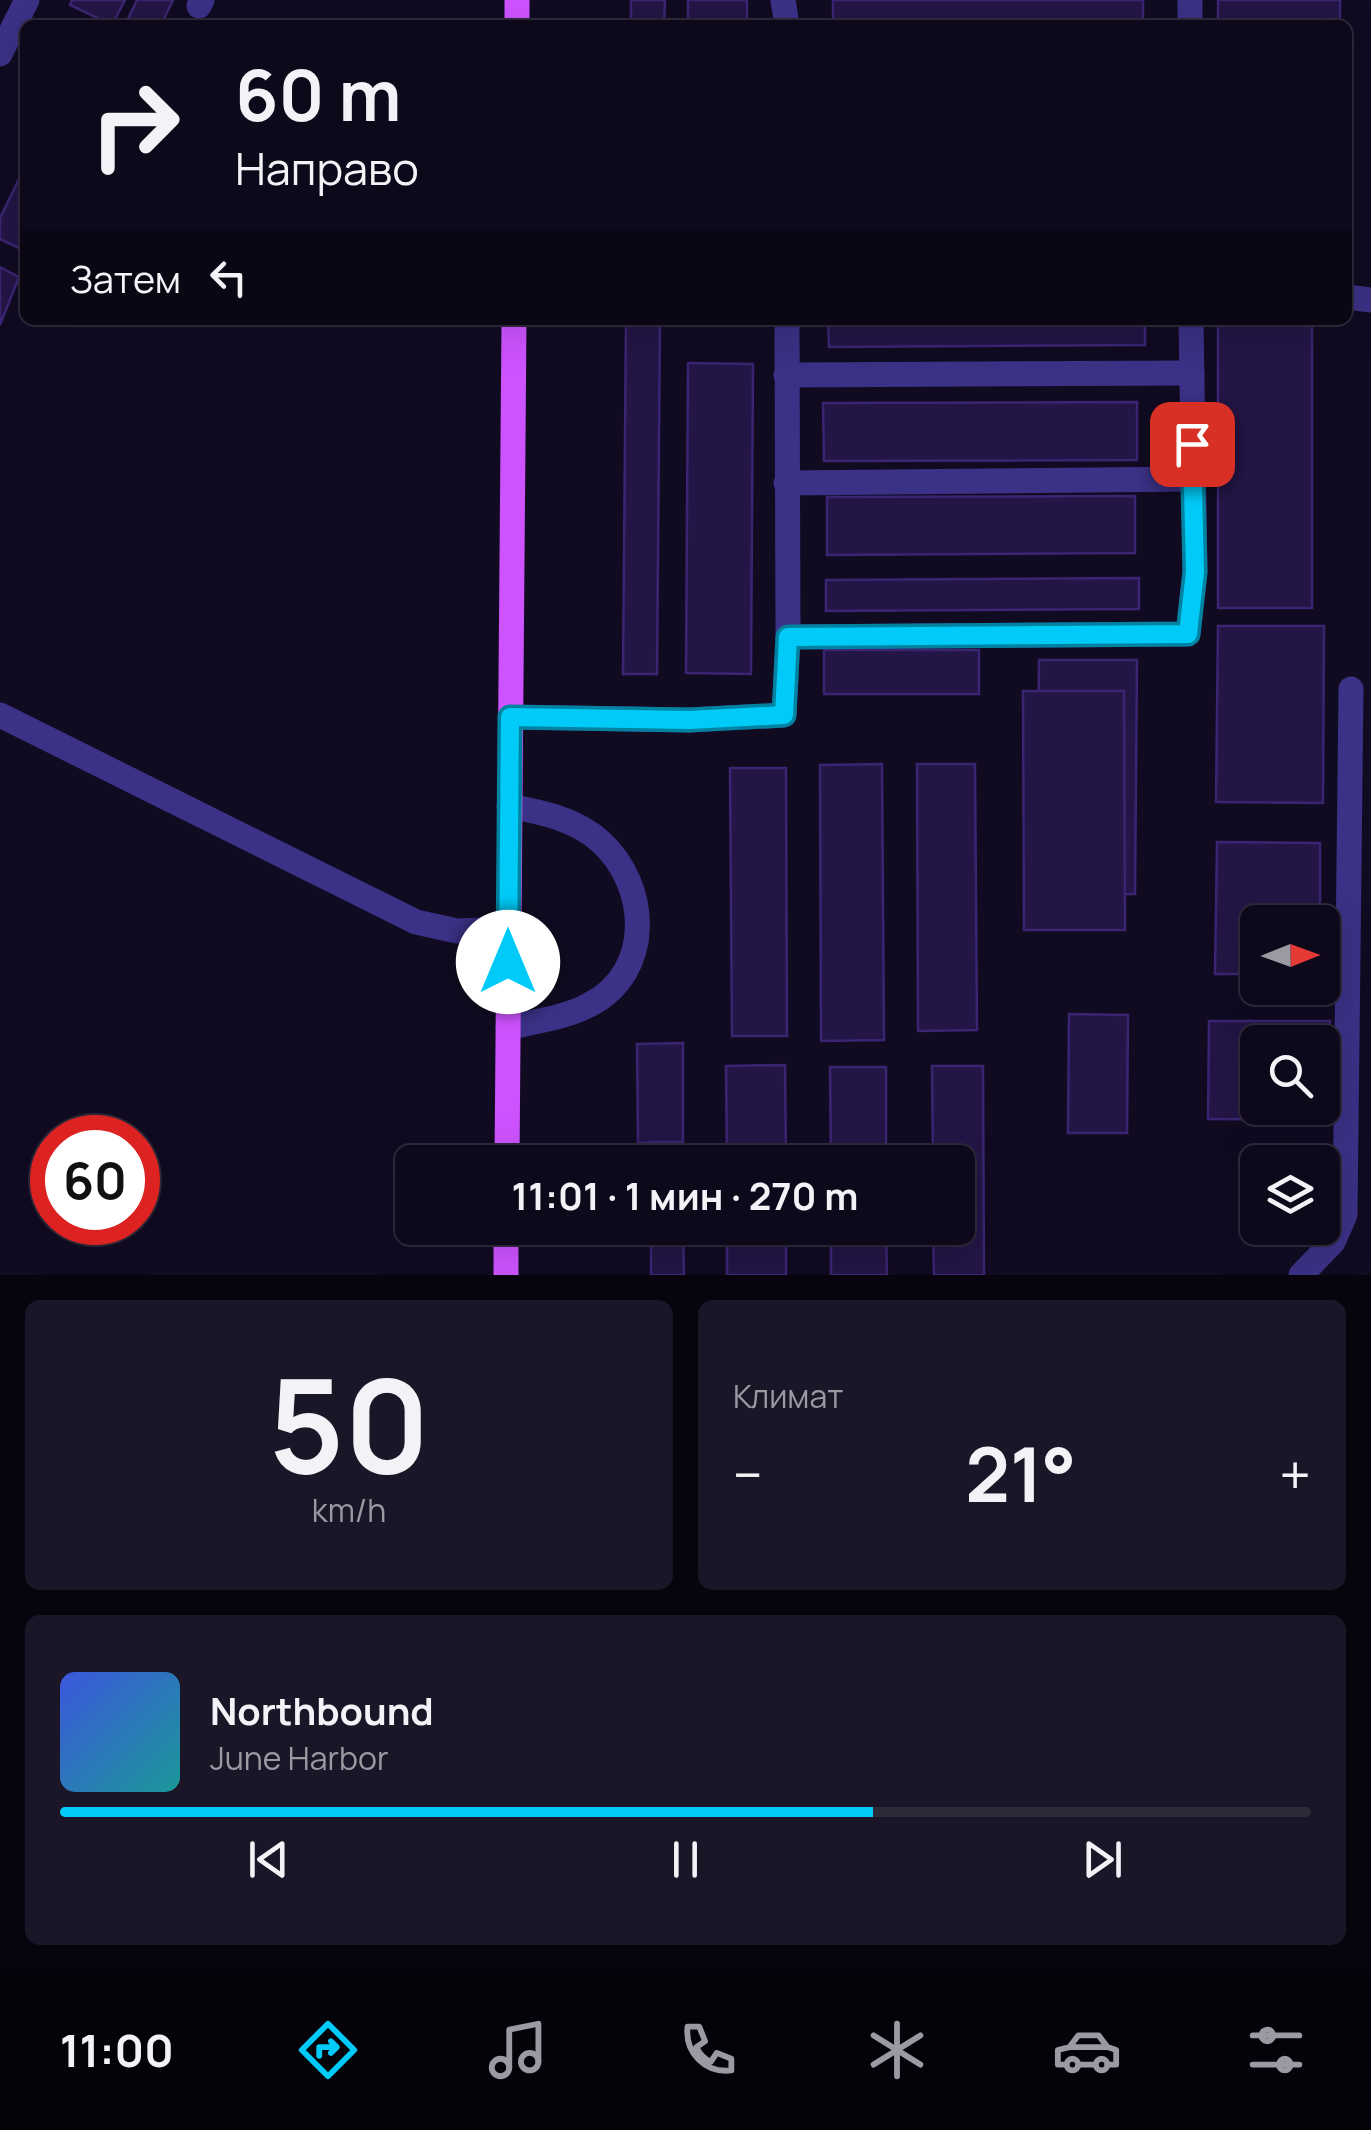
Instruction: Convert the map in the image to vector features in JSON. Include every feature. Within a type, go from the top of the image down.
[{"type":"main road","points":[[506,1145],[514,325]]},
{"type":"main road","points":[[506,1245],[506,1275]]},
{"type":"street","points":[[0,54],[27,0]]},
{"type":"street","points":[[510,717],[689,720],[784,715],[788,637],[787,325]]},
{"type":"street","points":[[788,637],[1188,634],[1195,572],[1191,325]]},
{"type":"street","points":[[786,375],[1192,373]]},
{"type":"street","points":[[786,483],[1193,479]]},
{"type":"street","points":[[1301,1275],[1333,1242],[1345,1214],[1350,689]]},
{"type":"street","points":[[0,715],[416,922],[458,930],[508,929]]},
{"type":"street","points":[[508,1028],[580,1009],[608,991],[634,952],[638,906],[632,883],[599,840],[546,812],[509,806]]},
{"type":"building","points":[[72,0],[125,0],[115,20],[102,20],[70,5]]},
{"type":"building","points":[[137,0],[173,0],[163,20],[128,19]]},
{"type":"building","points":[[631,0],[665,0],[664,20],[631,20]]},
{"type":"building","points":[[688,0],[747,0],[747,20],[688,20]]},
{"type":"building","points":[[833,0],[1143,0],[1143,20],[833,20]]},
{"type":"building","points":[[1218,0],[1340,0],[1340,20],[1218,20]]},
{"type":"building","points":[[20,177],[20,249],[0,239],[0,218]]},
{"type":"building","points":[[0,267],[19,277],[0,325]]},
{"type":"building","points":[[626,325],[660,325],[657,674],[623,674]]},
{"type":"building","points":[[828,325],[1145,325],[1145,345],[829,347]]},
{"type":"building","points":[[1218,325],[1312,325],[1312,608],[1218,608]]},
{"type":"building","points":[[688,363],[753,364],[751,674],[686,673]]},
{"type":"building","points":[[1137,402],[1137,460],[824,461],[823,403]]},
{"type":"building","points":[[1135,496],[1135,553],[827,555],[827,497]]},
{"type":"building","points":[[1139,578],[1139,609],[826,611],[826,580]]},
{"type":"building","points":[[1218,626],[1324,626],[1323,803],[1216,802]]},
{"type":"building","points":[[824,650],[979,650],[979,694],[824,694]]},
{"type":"building","points":[[1039,660],[1137,660],[1135,894],[1037,894]]},
{"type":"building","points":[[1023,691],[1124,691],[1125,930],[1024,930]]},
{"type":"building","points":[[882,764],[884,1040],[821,1041],[820,765]]},
{"type":"building","points":[[917,764],[975,764],[977,1030],[918,1031]]},
{"type":"building","points":[[730,768],[786,768],[787,1036],[732,1036]]},
{"type":"building","points":[[1217,842],[1320,843],[1320,905],[1240,905],[1240,974],[1215,974]]},
{"type":"building","points":[[1069,1014],[1128,1015],[1127,1133],[1068,1133]]},
{"type":"building","points":[[1209,1021],[1330,1021],[1330,1025],[1240,1025],[1240,1119],[1208,1119]]},
{"type":"building","points":[[683,1043],[683,1142],[638,1143],[637,1044]]},
{"type":"building","points":[[785,1065],[786,1145],[727,1145],[726,1066]]},
{"type":"building","points":[[932,1066],[983,1066],[984,1275],[934,1275],[933,1245],[975,1245],[975,1145],[933,1145]]},
{"type":"building","points":[[830,1067],[886,1067],[886,1145],[831,1145]]},
{"type":"building","points":[[651,1142],[683,1142],[683,1145]]},
{"type":"building","points":[[651,1245],[683,1245],[684,1275],[651,1275]]},
{"type":"building","points":[[727,1245],[786,1245],[786,1275],[727,1275]]},
{"type":"building","points":[[831,1245],[886,1245],[887,1275],[831,1275]]},
{"type":"route","points":[[508,962],[510,717],[689,720],[784,715],[788,637],[1188,634],[1195,572],[1192,444]]}]
